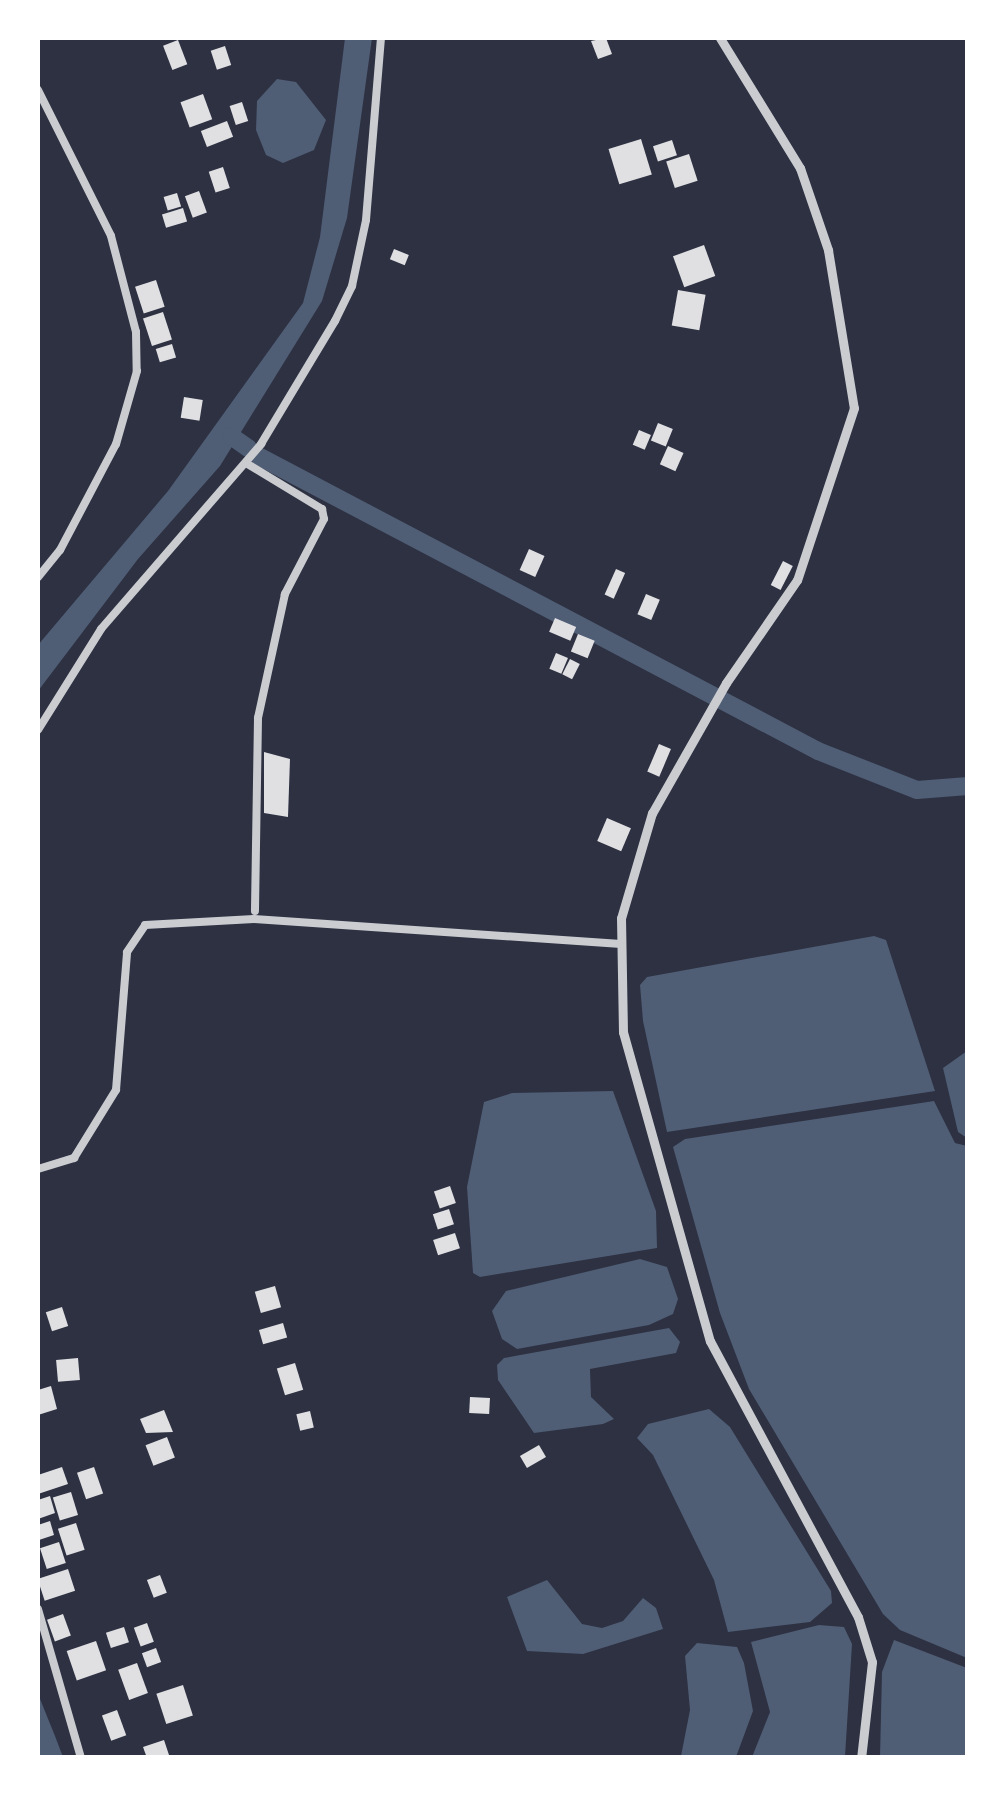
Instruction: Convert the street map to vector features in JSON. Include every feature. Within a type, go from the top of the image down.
[{"type":"street","points":[[38,730],[101,629],[246,463],[312,366],[352,286],[374,153],[381,38]]},
{"type":"street","points":[[720,38],[800,168],[828,250],[854,408],[798,580],[726,683],[652,813],[620,918],[623,1032],[710,1341],[836,1574],[872,1662],[861,1758]]},
{"type":"street","points":[[38,90],[111,236],[136,332],[137,371],[116,444],[60,550],[38,577]]},
{"type":"street","points":[[246,463],[322,509],[324,519],[284,594],[258,718],[255,912]]},
{"type":"street","points":[[38,1169],[74,1158],[116,1090],[127,952],[145,925],[254,919],[621,944]]},
{"type":"street","points":[[38,1609],[81,1758]]},
{"type":"water","points":[[345,38],[372,38],[347,218],[322,301],[220,466],[138,559],[38,691],[38,645],[168,491],[303,303],[320,237]]},
{"type":"water","points":[[277,79],[296,82],[326,120],[314,150],[283,163],[266,155],[256,130],[257,101]]},
{"type":"water","points":[[874,936],[886,940],[935,1091],[667,1132],[643,1021],[640,985],[647,977]]},
{"type":"water","points":[[967,1051],[968,1138],[958,1132],[943,1068]]},
{"type":"water","points":[[613,1091],[656,1211],[657,1248],[480,1277],[473,1273],[467,1187],[484,1102],[512,1093]]},
{"type":"water","points":[[934,1101],[955,1143],[967,1146],[967,1658],[900,1630],[883,1614],[749,1389],[720,1313],[673,1147],[685,1139]]},
{"type":"water","points":[[640,1259],[667,1267],[678,1299],[673,1314],[649,1325],[517,1349],[502,1339],[492,1311],[506,1291]]},
{"type":"water","points":[[669,1328],[680,1342],[676,1353],[590,1369],[591,1397],[614,1419],[603,1424],[534,1433],[498,1380],[497,1365],[504,1358]]},
{"type":"water","points":[[709,1409],[730,1427],[831,1591],[832,1603],[810,1622],[728,1632],[714,1580],[653,1455],[637,1438],[648,1424]]},
{"type":"water","points":[[547,1580],[582,1624],[602,1628],[623,1621],[643,1598],[656,1608],[663,1629],[583,1654],[527,1651],[507,1597]]},
{"type":"water","points":[[819,1625],[844,1627],[852,1644],[845,1757],[752,1757],[770,1712],[751,1642]]},
{"type":"water","points":[[894,1640],[967,1668],[967,1757],[880,1757],[882,1672]]},
{"type":"water","points":[[697,1643],[737,1647],[744,1663],[753,1711],[736,1757],[681,1756],[690,1710],[685,1656]]},
{"type":"water","points":[[38,1694],[55,1736],[63,1757],[38,1757]]},
{"type":"building","points":[[606,38],[612,54],[598,59],[591,41]]},
{"type":"building","points":[[178,40],[187,64],[172,70],[163,46]]},
{"type":"building","points":[[225,46],[231,65],[217,70],[211,51]]},
{"type":"building","points":[[203,94],[212,119],[190,128],[180,102]]},
{"type":"building","points":[[242,102],[248,121],[236,125],[230,106]]},
{"type":"building","points":[[227,121],[233,137],[207,147],[201,131]]},
{"type":"building","points":[[641,139],[652,174],[619,184],[608,149]]},
{"type":"building","points":[[672,140],[677,155],[658,161],[653,146]]},
{"type":"building","points":[[689,154],[698,181],[675,188],[666,161]]},
{"type":"building","points":[[223,167],[230,188],[216,193],[209,172]]},
{"type":"building","points":[[199,191],[207,213],[193,218],[185,196]]},
{"type":"building","points":[[177,193],[181,206],[168,210],[164,197]]},
{"type":"building","points":[[183,208],[187,221],[166,228],[162,214]]},
{"type":"building","points":[[704,245],[715,276],[684,287],[673,256]]},
{"type":"building","points":[[394,249],[409,255],[405,265],[390,259]]},
{"type":"building","points":[[156,280],[165,307],[144,313],[135,287]]},
{"type":"building","points":[[678,290],[706,295],[699,330],[672,325]]},
{"type":"building","points":[[163,312],[172,340],[152,346],[143,318]]},
{"type":"building","points":[[172,344],[176,357],[160,362],[156,349]]},
{"type":"building","points":[[184,397],[203,400],[199,421],[181,418]]},
{"type":"building","points":[[658,423],[673,429],[666,447],[651,441]]},
{"type":"building","points":[[639,430],[651,435],[645,450],[633,445]]},
{"type":"building","points":[[668,446],[684,453],[675,471],[660,464]]},
{"type":"building","points":[[529,549],[545,556],[535,577],[520,570]]},
{"type":"building","points":[[783,561],[793,566],[781,590],[771,585]]},
{"type":"building","points":[[616,569],[625,573],[614,599],[605,595]]},
{"type":"building","points":[[646,594],[660,600],[651,620],[637,614]]},
{"type":"building","points":[[555,618],[576,627],[570,641],[549,632]]},
{"type":"building","points":[[578,634],[595,641],[588,658],[571,652]]},
{"type":"building","points":[[556,653],[568,658],[561,674],[549,669]]},
{"type":"building","points":[[570,659],[580,664],[572,679],[562,674]]},
{"type":"building","points":[[659,744],[671,749],[659,777],[647,772]]},
{"type":"building","points":[[264,752],[290,759],[288,817],[264,813]]},
{"type":"building","points":[[607,818],[631,828],[621,851],[597,841]]},
{"type":"building","points":[[450,1186],[456,1203],[440,1209],[434,1192]]},
{"type":"building","points":[[449,1209],[454,1224],[438,1229],[433,1214]]},
{"type":"building","points":[[455,1233],[460,1248],[438,1255],[433,1240]]},
{"type":"building","points":[[275,1286],[281,1307],[261,1313],[255,1292]]},
{"type":"building","points":[[62,1307],[68,1326],[52,1331],[46,1312]]},
{"type":"building","points":[[283,1323],[287,1337],[263,1344],[259,1330]]},
{"type":"building","points":[[78,1358],[80,1380],[58,1382],[56,1360]]},
{"type":"building","points":[[295,1363],[303,1390],[285,1395],[277,1369]]},
{"type":"building","points":[[51,1386],[57,1409],[38,1415],[38,1390]]},
{"type":"building","points":[[470,1397],[490,1398],[489,1414],[469,1413]]},
{"type":"building","points":[[164,1410],[173,1432],[146,1433],[140,1419]]},
{"type":"building","points":[[310,1411],[314,1428],[300,1431],[296,1414]]},
{"type":"building","points":[[167,1437],[175,1458],[153,1466],[146,1445]]},
{"type":"building","points":[[539,1445],[546,1457],[527,1468],[520,1456]]},
{"type":"building","points":[[62,1467],[68,1484],[38,1494],[38,1475]]},
{"type":"building","points":[[94,1467],[103,1493],[86,1499],[77,1473]]},
{"type":"building","points":[[71,1492],[78,1515],[60,1521],[53,1498]]},
{"type":"building","points":[[50,1496],[55,1513],[38,1519],[38,1500]]},
{"type":"building","points":[[50,1521],[54,1535],[39,1540],[38,1525]]},
{"type":"building","points":[[76,1523],[85,1550],[67,1556],[58,1529]]},
{"type":"building","points":[[59,1542],[66,1563],[47,1569],[40,1548]]},
{"type":"building","points":[[68,1569],[75,1591],[45,1601],[38,1579]]},
{"type":"building","points":[[160,1575],[167,1593],[154,1598],[147,1580]]},
{"type":"building","points":[[63,1614],[71,1636],[55,1641],[47,1620]]},
{"type":"building","points":[[147,1623],[154,1642],[141,1647],[134,1628]]},
{"type":"building","points":[[124,1627],[129,1642],[111,1648],[106,1633]]},
{"type":"building","points":[[96,1641],[106,1670],[77,1680],[67,1651]]},
{"type":"building","points":[[156,1648],[161,1662],[147,1667],[142,1653]]},
{"type":"building","points":[[137,1663],[148,1693],[129,1700],[118,1670]]},
{"type":"building","points":[[183,1685],[193,1715],[166,1724],[156,1694]]},
{"type":"building","points":[[117,1710],[126,1735],[111,1741],[102,1715]]},
{"type":"building","points":[[164,1740],[170,1758],[147,1758],[143,1747]]},
{"type":"waterway","points":[[231,436],[248,448]]},
{"type":"waterway","points":[[260,457],[818,751],[917,790],[968,786]]}]
